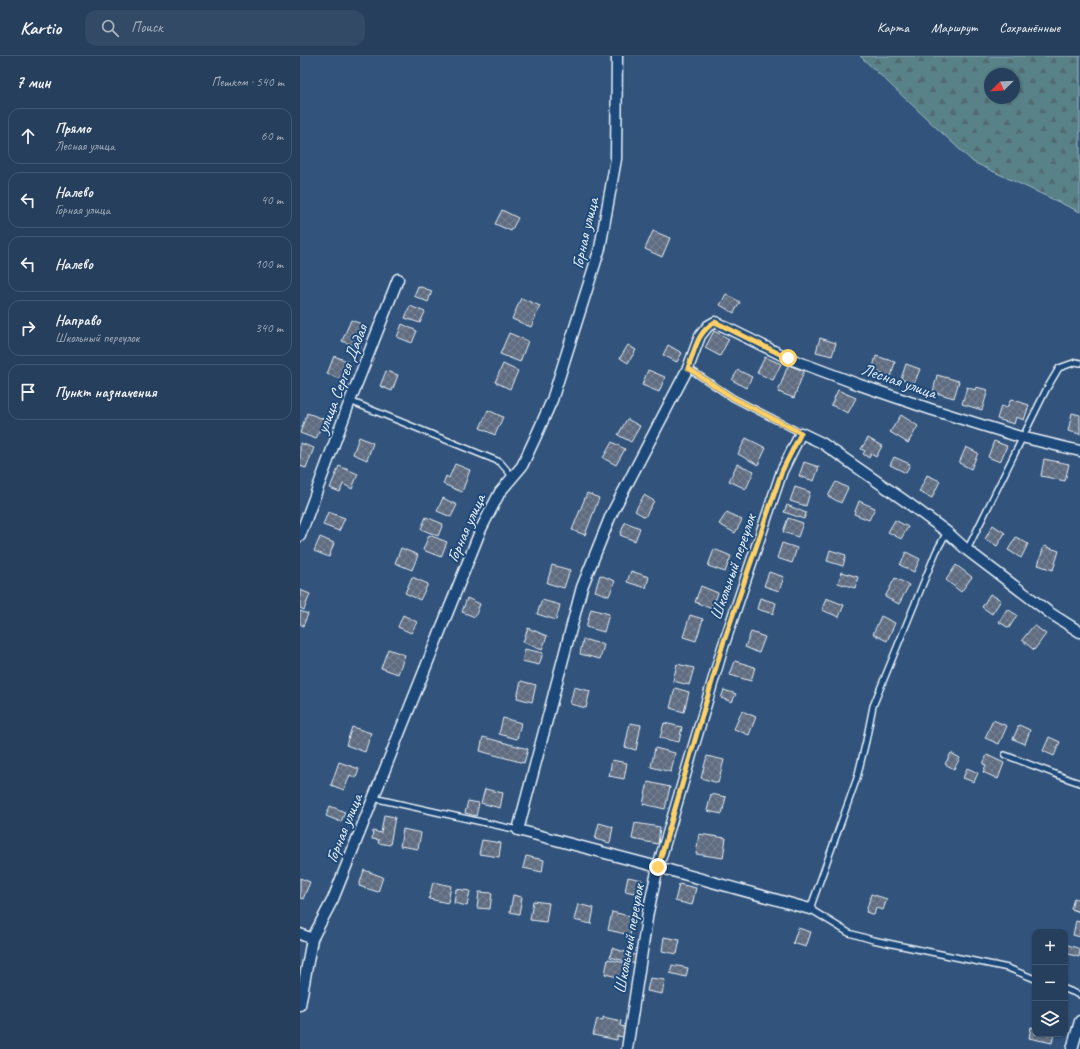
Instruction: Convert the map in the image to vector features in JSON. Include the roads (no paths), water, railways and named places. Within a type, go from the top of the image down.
[{"type":"street","name":"Горная улица","points":[[300,1005],[312,939],[332,899],[481,529],[500,492],[522,466],[552,400],[600,248],[616,159],[617,56]]},
{"type":"street","name":"улица Сергея Дадая","points":[[300,536],[350,401],[398,279]]},
{"type":"street","name":"Лесная улица","points":[[688,368],[700,336],[708,326],[715,322],[788,358],[860,385],[930,409],[1022,437],[1080,452]]},
{"type":"street","points":[[688,368],[611,515],[582,587],[518,830],[810,909]]},
{"type":"street","points":[[801,433],[822,443],[908,503],[1050,613],[1080,632]]},
{"type":"street","name":"Школьный переулок","points":[[627,1049],[648,912],[658,867],[722,647],[782,471],[801,433]]},
{"type":"street","points":[[300,934],[312,939]]},
{"type":"street","points":[[1072,1049],[1080,1021]]},
{"type":"lane","points":[[967,550],[1022,437],[1059,368],[1076,362],[1080,363]]},
{"type":"lane","points":[[688,368],[733,398],[801,433]]},
{"type":"lane","points":[[350,401],[500,462],[513,477]]},
{"type":"lane","points":[[947,532],[936,552],[872,706],[866,741],[857,778],[810,909],[849,933],[873,940],[1008,968],[1032,978]]},
{"type":"lane","points":[[1005,755],[1080,783]]},
{"type":"lane","points":[[373,798],[518,830]]},
{"type":"lane","points":[[1068,990],[1080,995]]}]
